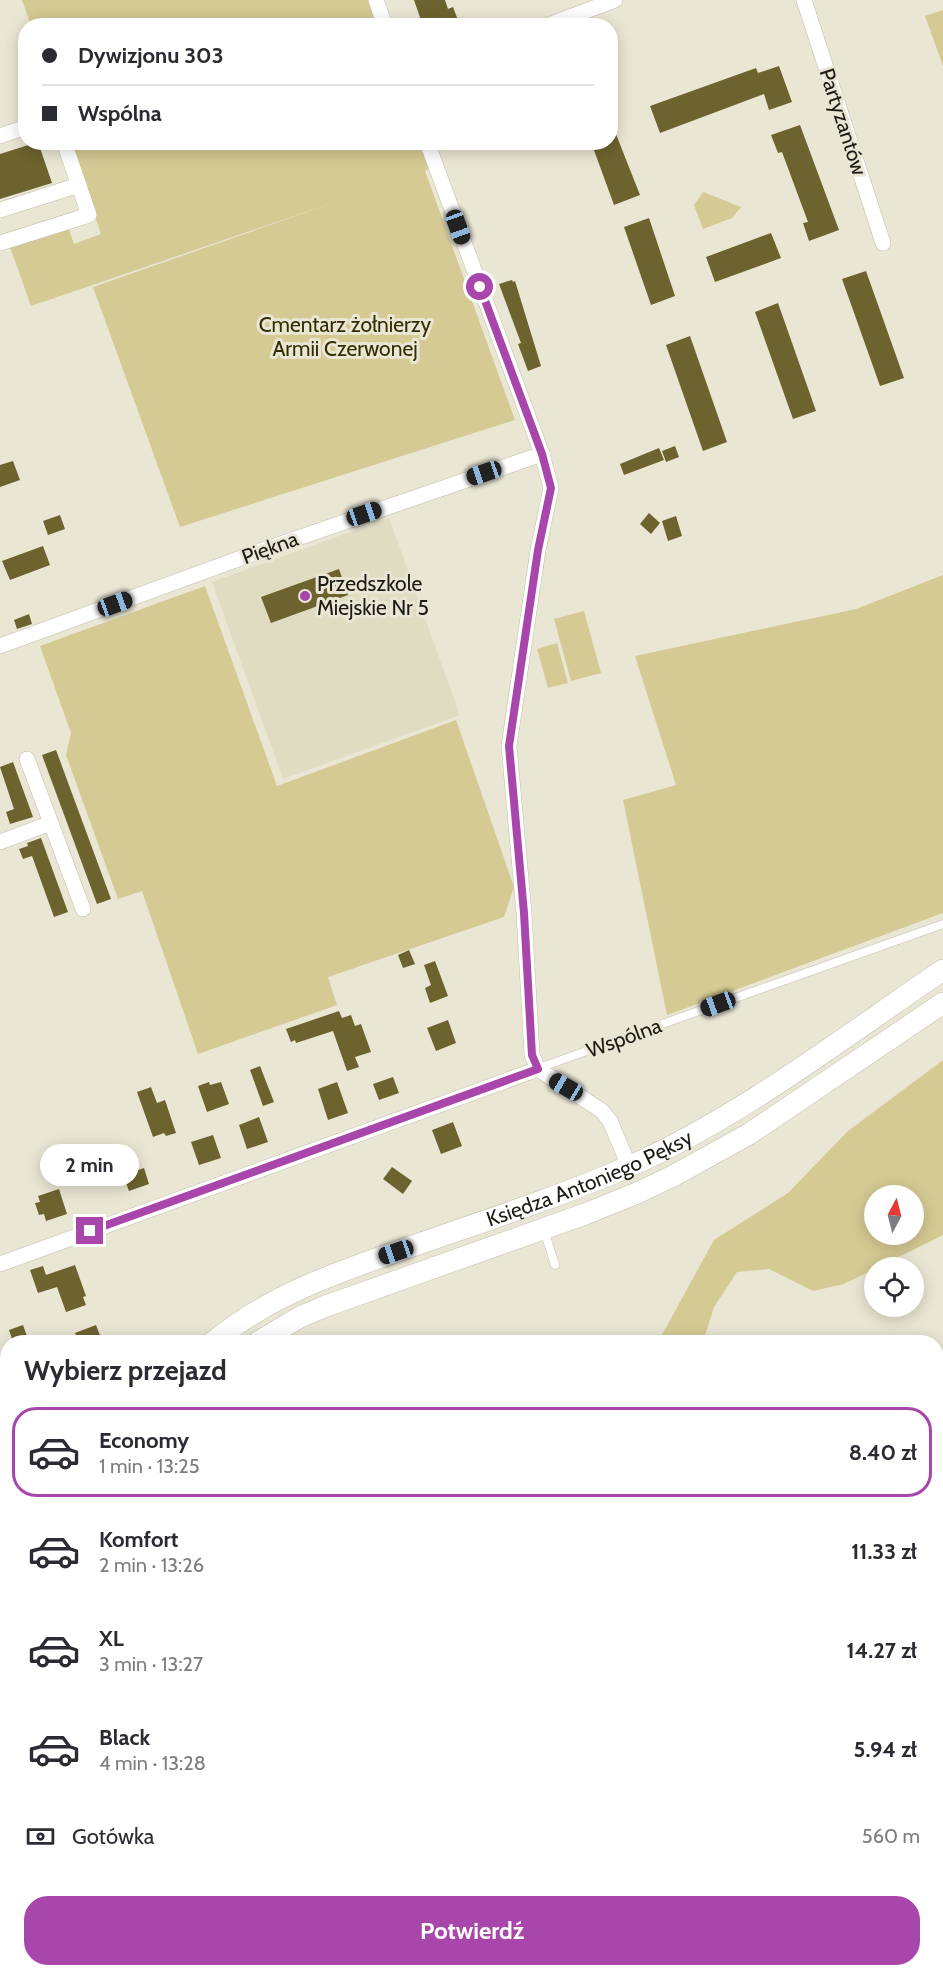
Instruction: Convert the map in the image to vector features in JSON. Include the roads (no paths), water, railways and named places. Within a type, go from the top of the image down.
[{"type":"main road","name":"Księdza Antoniego Pęksy","points":[[222,1335],[271,1302],[316,1280],[577,1189],[680,1141],[747,1103],[943,970]]},
{"type":"main road","name":"Księdza Antoniego Pęksy","points":[[270,1335],[326,1306],[637,1193],[706,1159],[785,1111],[943,1003]]},
{"type":"street","points":[[376,0],[382,18]]},
{"type":"street","points":[[567,18],[615,0]]},
{"type":"street","name":"Partyzantów","points":[[804,0],[883,243]]},
{"type":"street","points":[[0,136],[18,130]]},
{"type":"street","points":[[0,243],[89,215],[67,150]]},
{"type":"street","points":[[430,150],[542,454],[551,488],[538,550],[509,746],[524,913],[532,1055],[538,1069],[602,1111],[610,1121],[629,1166]]},
{"type":"street","points":[[0,210],[79,185]]},
{"type":"street","name":"Piękna","points":[[0,646],[284,542],[542,454]]},
{"type":"street","points":[[27,759],[83,909]]},
{"type":"street","points":[[0,842],[51,823]]},
{"type":"street","name":"Wspólna","points":[[0,1264],[538,1069]]},
{"type":"lane","name":"Wspólna","points":[[538,1069],[943,924]]},
{"type":"lane","points":[[544,1228],[555,1264]]},
{"type":"place","name":"Przedszkole Miejskie Nr 5","points":[[305,596]]},
{"type":"park label","name":"Cmentarz żołnierzy Armii Czerwonej","points":[[345,337]]}]
